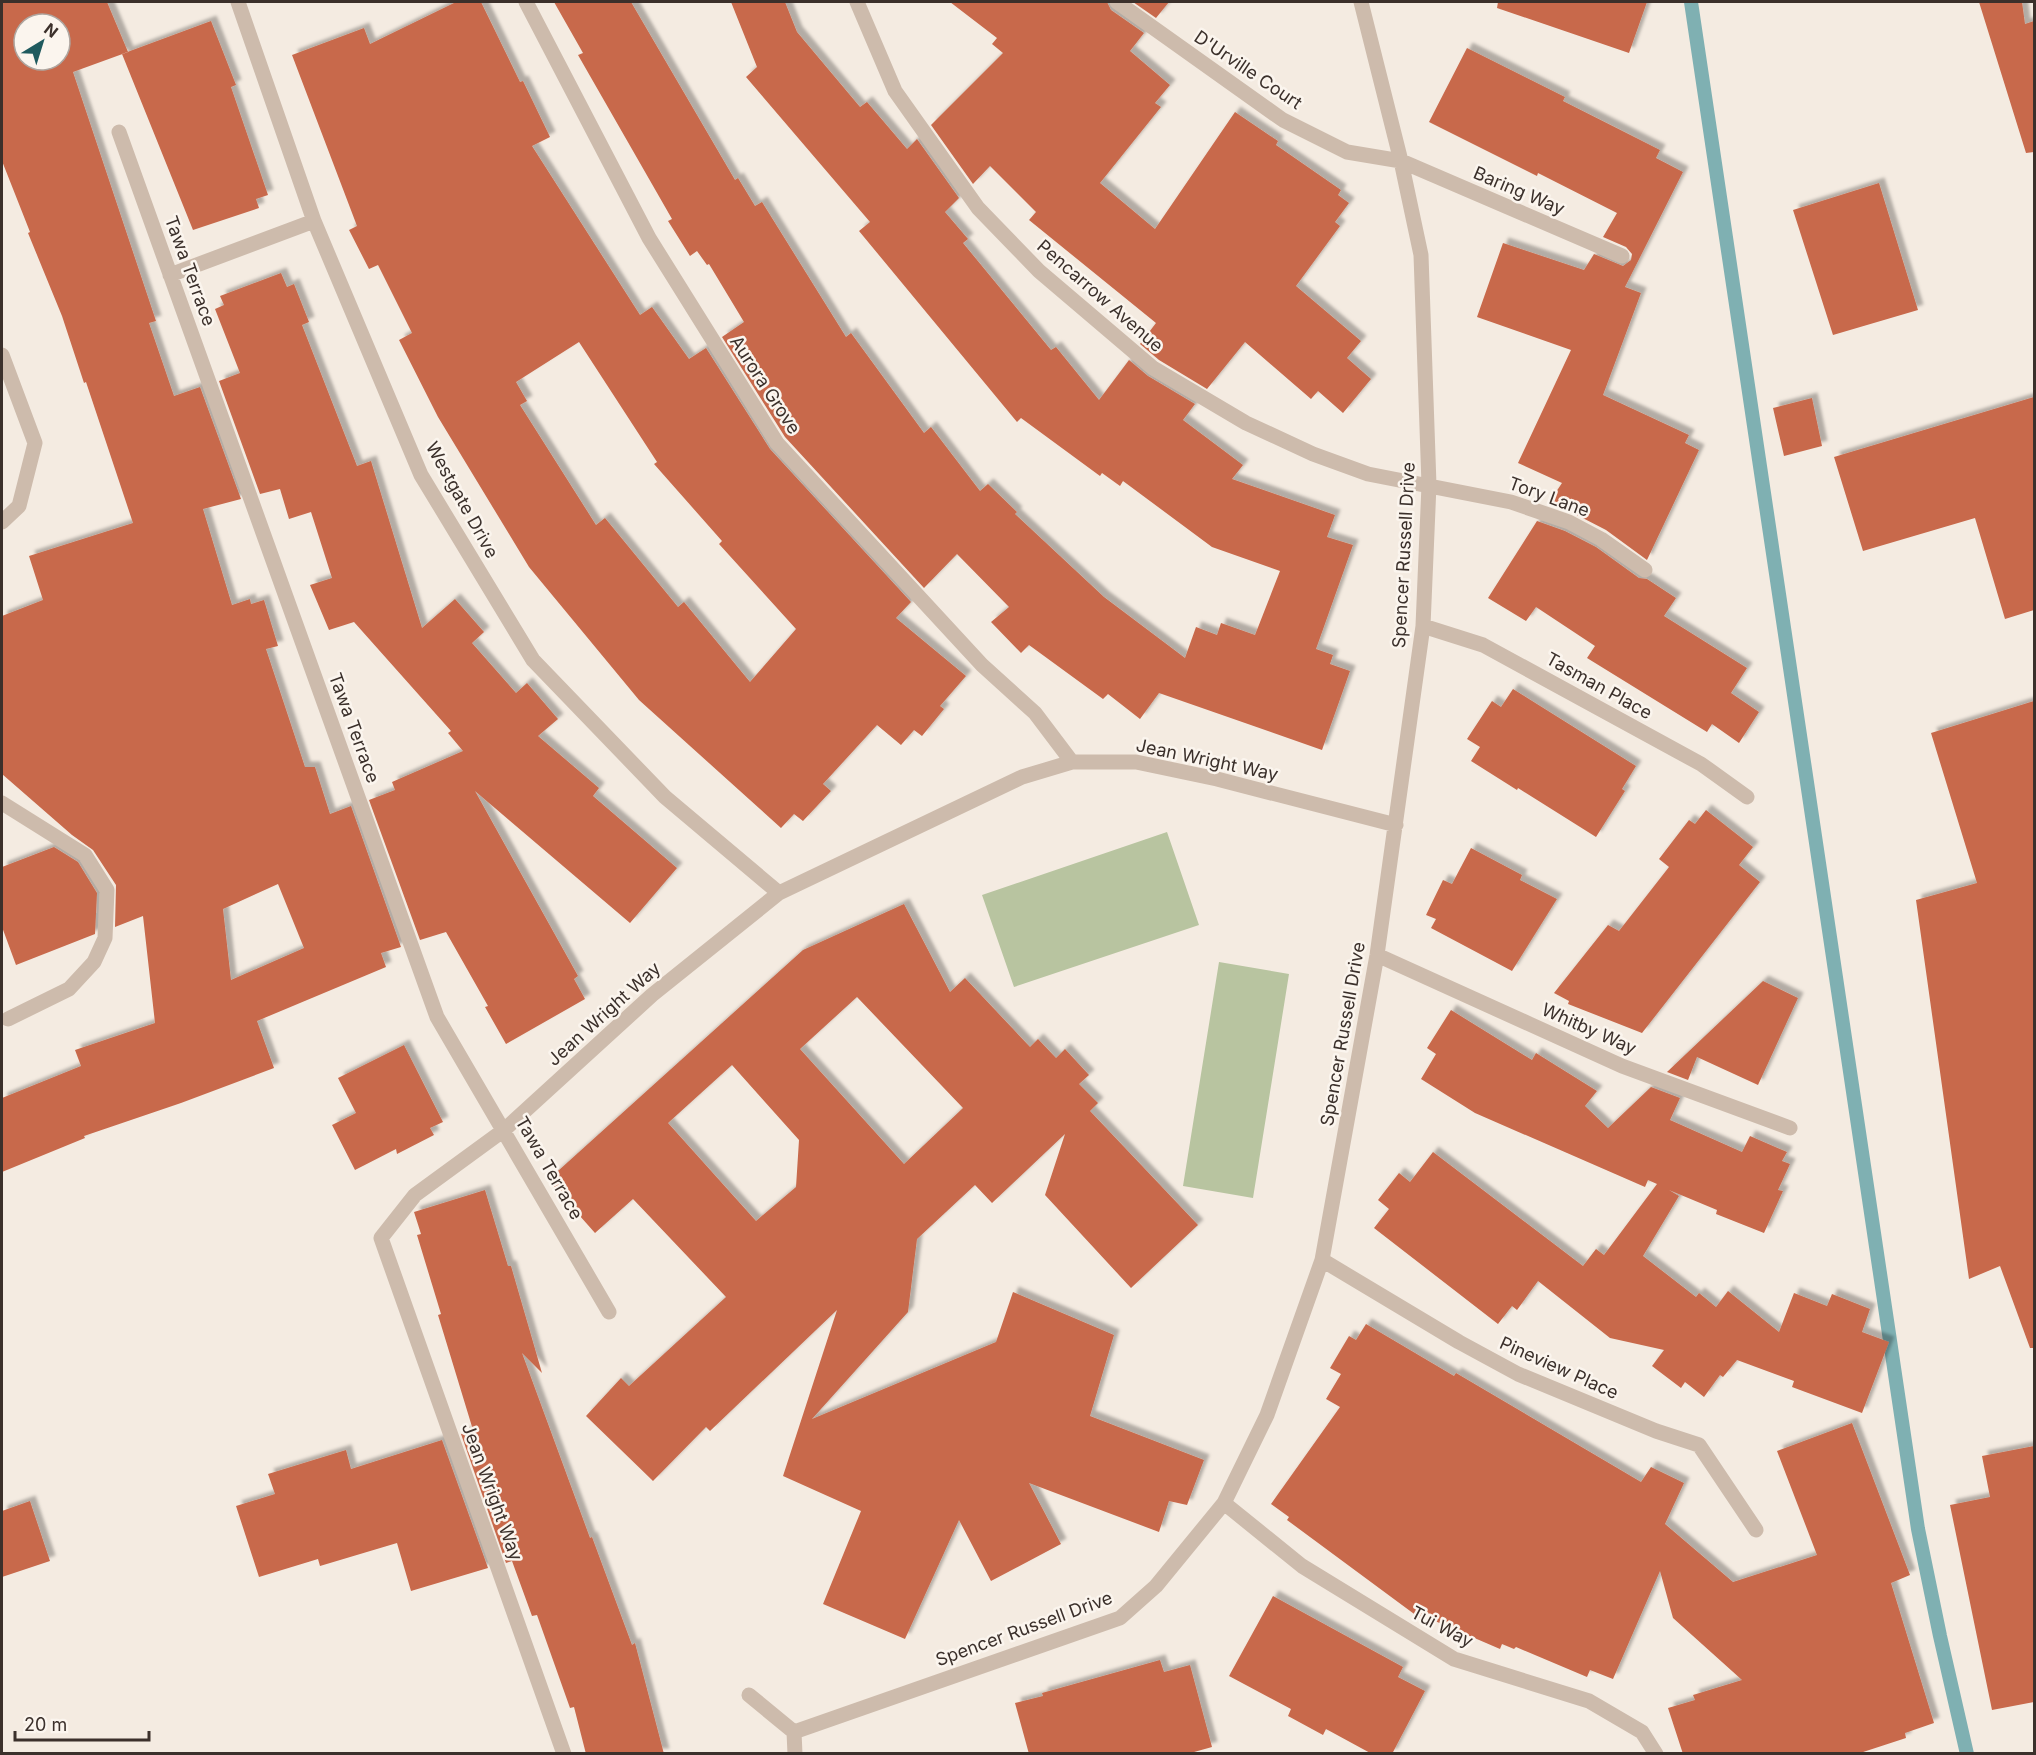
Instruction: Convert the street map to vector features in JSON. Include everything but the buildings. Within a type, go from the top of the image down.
[{"type":"street","name":"Westgate Drive","points":[[238,2],[314,221],[421,475],[533,660],[665,797],[779,893]]},
{"type":"street","name":"Aurora Grove","points":[[526,2],[649,238],[777,443],[982,665],[1035,713],[1072,762]]},
{"type":"street","name":"Pencarrow Avenue","points":[[857,2],[896,91],[978,208],[1039,271],[1104,328],[1153,368],[1246,423],[1313,454],[1368,474],[1429,485]]},
{"type":"street","name":"D'Urville Court","points":[[1117,2],[1283,120],[1347,152],[1401,161]]},
{"type":"street","name":"Spencer Russell Drive","points":[[794,1732],[1120,1617],[1156,1586],[1224,1503],[1268,1415],[1322,1260],[1377,955],[1396,825],[1423,626],[1429,485],[1421,255],[1401,161],[1361,2]]},
{"type":"street","name":"Tawa Terrace","points":[[119,132],[437,1017],[609,1312]]},
{"type":"street","name":"Baring Way","points":[[1401,161],[1622,256]]},
{"type":"street","points":[[170,275],[314,221]]},
{"type":"street","points":[[2,355],[35,443],[20,506],[2,522]]},
{"type":"street","name":"Tory Lane","points":[[1429,485],[1511,502],[1569,522],[1601,539],[1645,570]]},
{"type":"street","name":"Tasman Place","points":[[1423,626],[1483,645],[1701,764],[1747,797]]},
{"type":"street","name":"Jean Wright Way","points":[[564,1754],[381,1238],[415,1195],[504,1130],[652,995],[779,893],[1022,777],[1072,762],[1136,762],[1217,778],[1396,825]]},
{"type":"street","points":[[2,802],[85,855],[107,890],[105,938],[94,962],[69,989],[8,1019]]},
{"type":"street","name":"Whitby Way","points":[[1377,955],[1622,1066],[1790,1128]]},
{"type":"street","name":"Pineview Place","points":[[1322,1260],[1459,1342],[1518,1374],[1656,1431],[1699,1445],[1756,1530]]},
{"type":"street","name":"Tui Way","points":[[1224,1503],[1302,1566],[1454,1659],[1589,1701],[1642,1732],[1656,1754]]},
{"type":"street","points":[[749,1695],[794,1732],[795,1754]]},
{"type":"green space","points":[[1167,832],[1199,925],[1014,987],[982,895]]},
{"type":"green space","points":[[1219,962],[1289,974],[1253,1198],[1183,1186]]},
{"type":"waterway","points":[[1691,2],[1918,1529],[1967,1754]]}]
